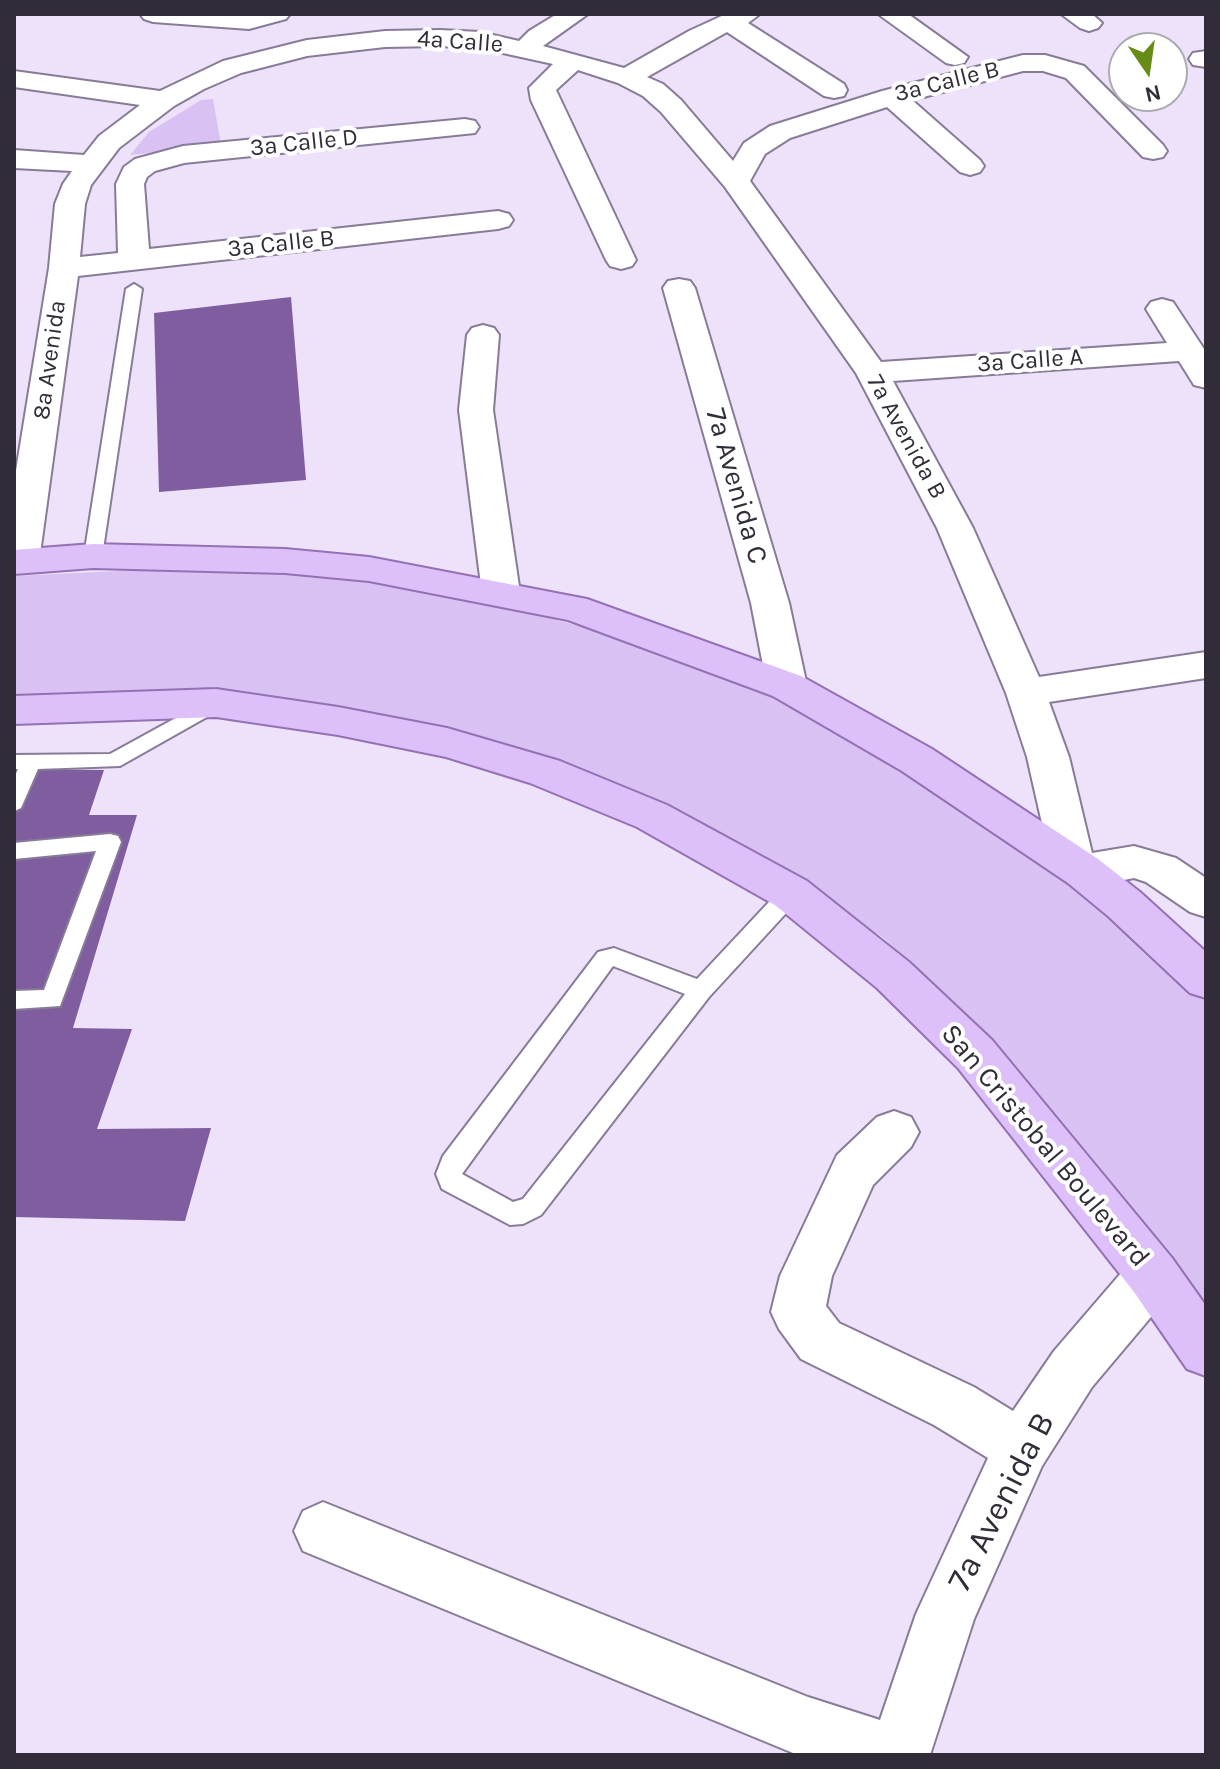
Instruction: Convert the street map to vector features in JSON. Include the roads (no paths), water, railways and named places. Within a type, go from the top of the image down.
[{"type":"main road","points":[[17,561],[93,556],[285,561],[369,569],[574,608],[641,630],[787,686],[917,760],[1078,867],[1124,904],[1206,980]]},
{"type":"main road","name":"San Cristobal Boulevard","points":[[14,710],[216,703],[338,721],[447,743],[545,772],[652,816],[791,893],[893,975],[975,1054],[1153,1275],[1206,1351]]},
{"type":"street","points":[[153,14],[249,21],[275,16]]},
{"type":"street","points":[[526,48],[538,36],[575,14]]},
{"type":"street","points":[[891,14],[955,57]]},
{"type":"street","points":[[627,77],[738,18],[834,90]]},
{"type":"street","points":[[217,19],[232,67]]},
{"type":"street","name":"4a Calle","points":[[90,164],[109,142],[164,100],[232,67],[386,26],[526,48],[627,77]]},
{"type":"street","points":[[573,60],[542,88],[621,260]]},
{"type":"street","name":"3a Calle B","points":[[735,181],[754,149],[780,132],[892,97],[1023,63],[1062,66],[1075,72],[1153,151]]},
{"type":"street","name":"7a Avenida B","points":[[627,77],[653,90],[671,106],[735,181],[872,373],[955,528],[1026,693],[1048,757],[1078,867]]},
{"type":"street","points":[[14,79],[164,100]]},
{"type":"street","points":[[892,97],[970,166]]},
{"type":"street","name":"3a Calle D","points":[[134,275],[130,184],[134,173],[145,165],[183,155],[465,127]]},
{"type":"street","points":[[14,159],[90,164]]},
{"type":"street","name":"8a Avenida","points":[[17,561],[25,450],[40,335],[64,268],[70,204],[77,184],[90,164]]},
{"type":"street","name":"3a Calle B","points":[[64,268],[134,275],[498,220]]},
{"type":"street","name":"7a Avenida C","points":[[679,288],[770,603],[787,686]]},
{"type":"street","points":[[1162,309],[1197,365]]},
{"type":"street","points":[[483,335],[476,410],[501,593]]},
{"type":"street","name":"3a Calle A","points":[[872,373],[1197,365]]},
{"type":"street","points":[[1026,693],[1206,665]]},
{"type":"street","points":[[1078,867],[1134,862],[1161,870],[1205,896]]},
{"type":"street","points":[[894,1132],[855,1170],[806,1276],[798,1312],[820,1341],[954,1406],[1022,1447]]},
{"type":"street","name":"7a Avenida B","points":[[899,1755],[946,1614],[1022,1447],[1073,1369],[1153,1275]]},
{"type":"street","points":[[323,1531],[808,1728],[893,1755]]},
{"type":"lane","points":[[93,556],[134,275]]},
{"type":"lane","points":[[14,803],[22,762],[113,761],[216,703]]},
{"type":"lane","points":[[14,851],[110,842],[52,999],[14,1000]]},
{"type":"lane","points":[[701,990],[614,957],[606,958],[452,1164],[449,1174],[451,1181],[510,1214],[523,1213],[532,1207],[701,990],[791,893]]}]
